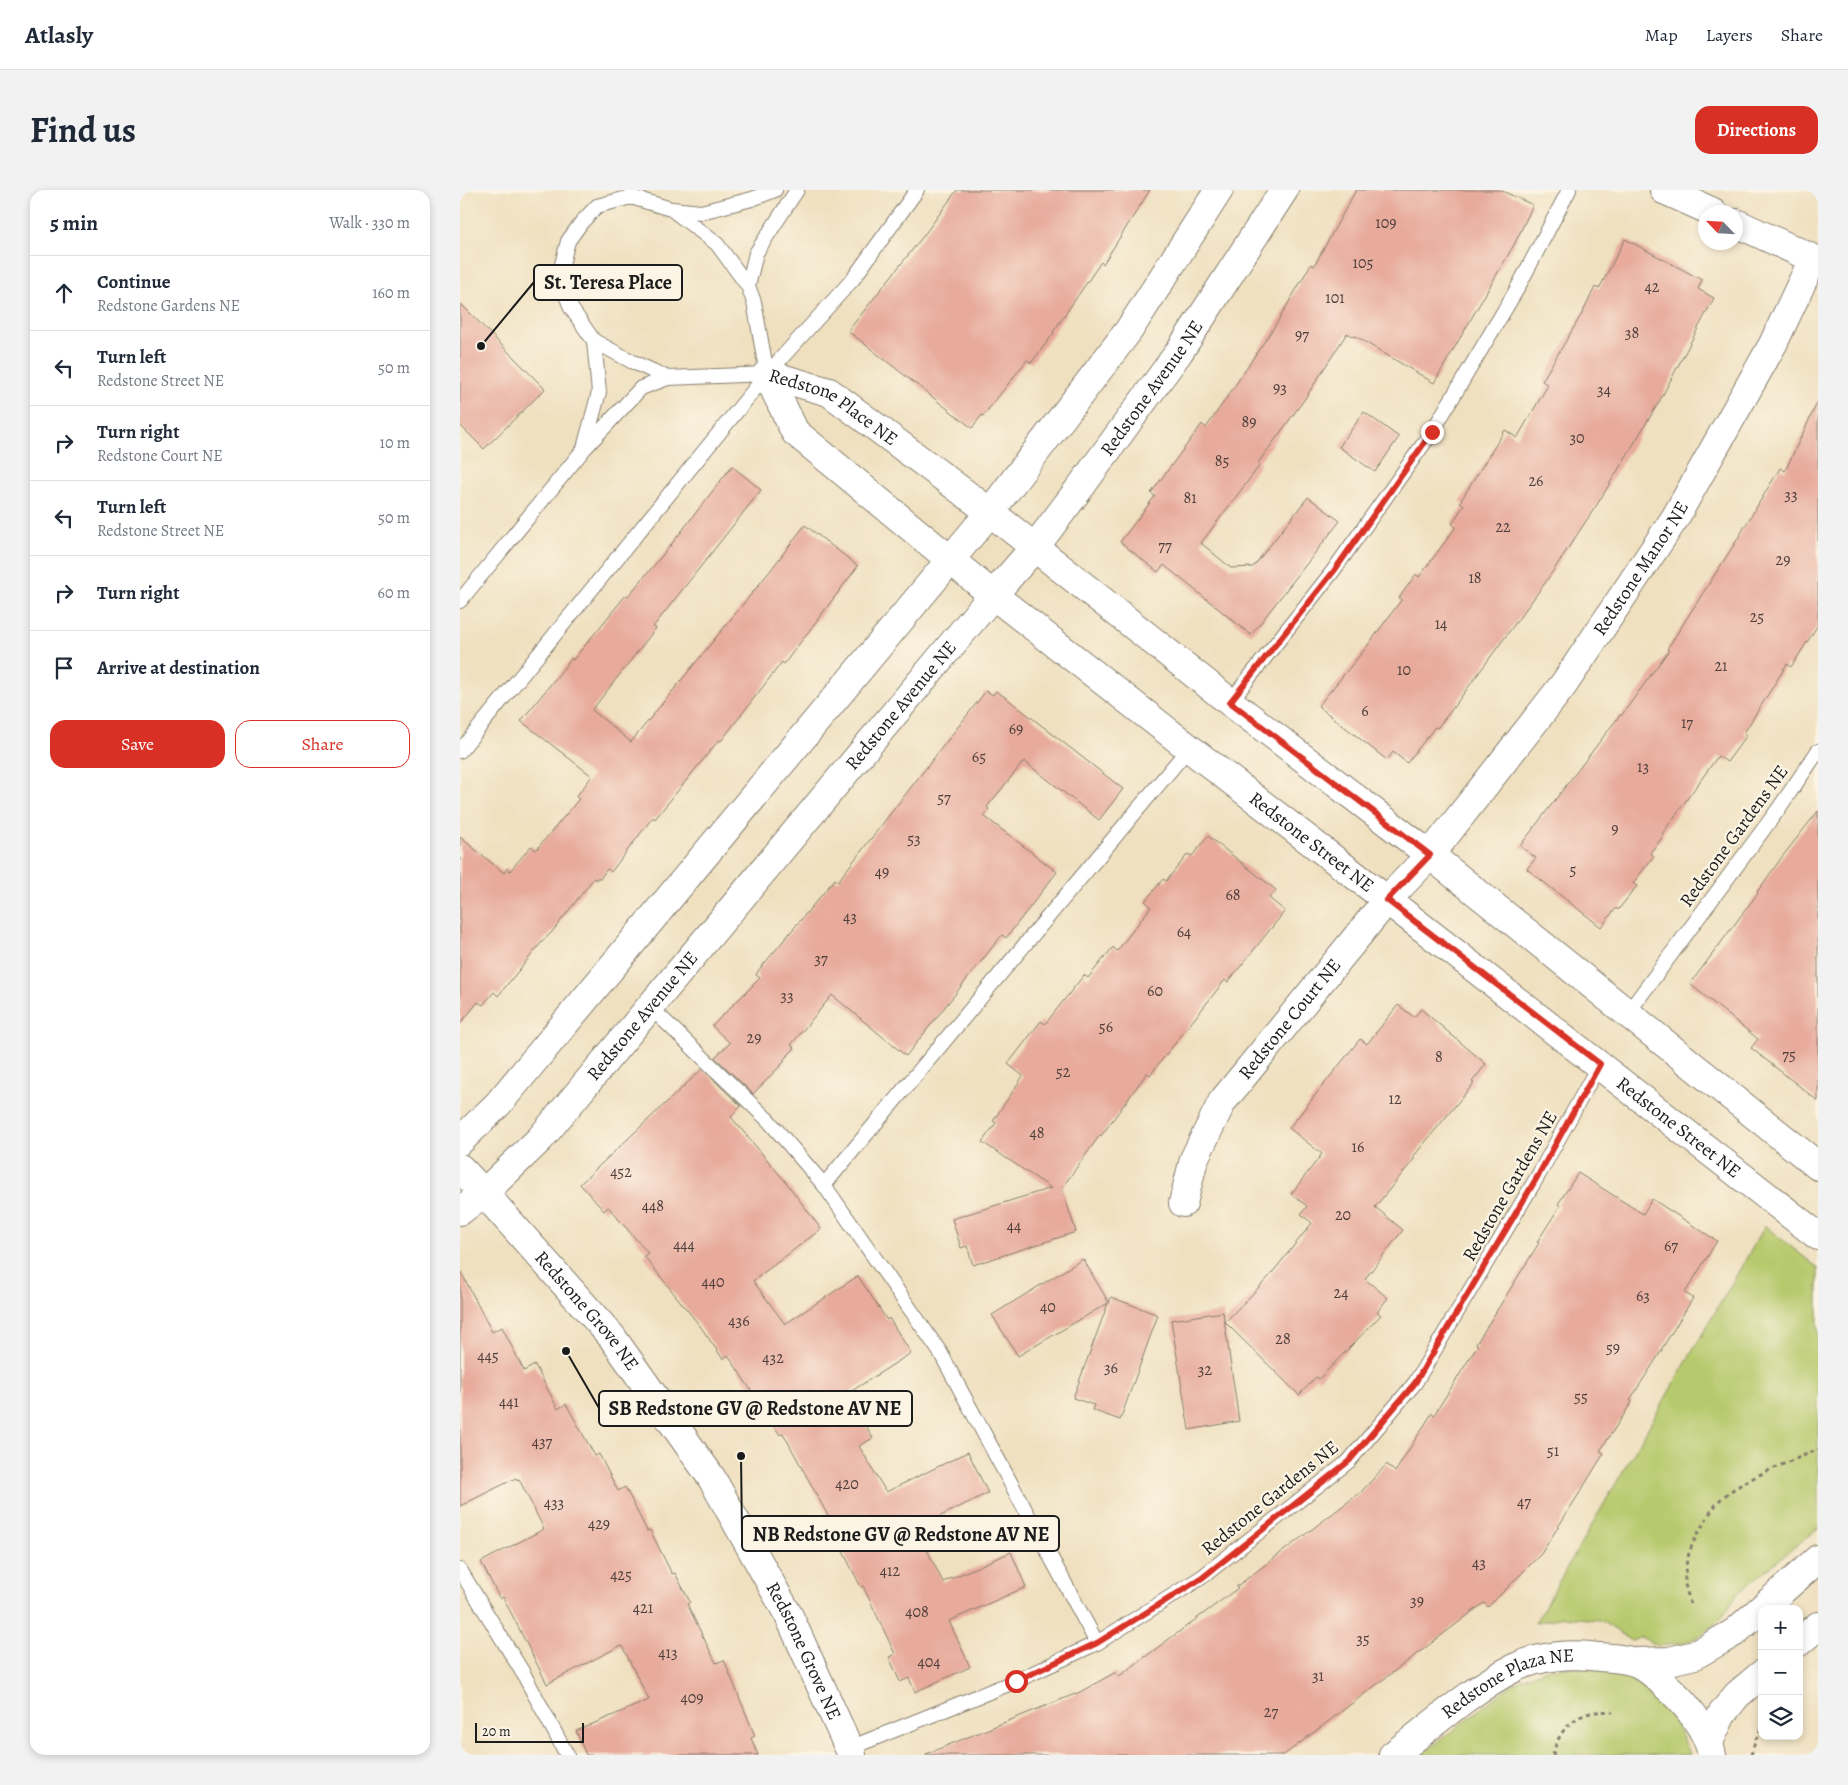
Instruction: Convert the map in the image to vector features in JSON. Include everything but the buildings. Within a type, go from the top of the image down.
[{"type":"street","points":[[460,1141],[504,1097],[990,512],[1129,330],[1219,190]]},
{"type":"street","name":"Redstone Avenue NE","points":[[460,1211],[484,1193],[540,1139],[649,1006],[1035,547],[1179,352],[1284,190]]},
{"type":"street","points":[[1664,190],[1698,205]]},
{"type":"street","points":[[1743,226],[1816,260]]},
{"type":"street","name":"Redstone Manor NE","points":[[1430,855],[1564,684],[1675,518],[1773,344],[1816,260]]},
{"type":"street","name":"Redstone Place NE","points":[[767,374],[829,392],[1035,547]]},
{"type":"street","name":"Redstone Place NE","points":[[767,374],[795,432],[993,595]]},
{"type":"street","points":[[1035,547],[1230,702],[1430,855],[1818,1166]]},
{"type":"street","name":"Redstone Street NE","points":[[993,595],[1600,1064],[1818,1236]]},
{"type":"street","name":"Redstone Court NE","points":[[1183,1203],[1194,1159],[1222,1102],[1387,900],[1430,855]]},
{"type":"street","name":"Redstone Grove NE","points":[[460,1168],[612,1337],[711,1477],[789,1616],[851,1752]]},
{"type":"street","name":"Redstone Plaza NE","points":[[1393,1755],[1476,1692],[1514,1668],[1544,1658],[1588,1655],[1636,1662],[1669,1660],[1695,1655],[1735,1632],[1818,1559]]},
{"type":"street","points":[[1803,1639],[1818,1626]]},
{"type":"street","name":"Redstone Plaza NE","points":[[1636,1662],[1672,1690],[1692,1715],[1710,1748]]},
{"type":"street","name":"Redstone Plaza NE","points":[[1710,1748],[1722,1714],[1737,1695],[1758,1677]]},
{"type":"lane","points":[[668,378],[594,341],[571,308],[559,276],[568,241],[597,206],[631,197],[671,209],[702,212],[752,199],[775,190]]},
{"type":"lane","points":[[748,286],[756,252],[798,190]]},
{"type":"lane","points":[[460,752],[767,374],[853,279],[918,190]]},
{"type":"lane","points":[[1230,702],[1334,571],[1432,432],[1517,289],[1568,190]]},
{"type":"lane","points":[[671,209],[717,244],[748,286],[756,310],[767,374]]},
{"type":"lane","points":[[584,450],[599,392],[594,341]]},
{"type":"lane","points":[[460,601],[584,450],[641,388],[668,378],[767,374]]},
{"type":"lane","points":[[824,1186],[1189,748]]},
{"type":"lane","name":"Redstone Gardens NE","points":[[1627,1014],[1777,811],[1818,751]]},
{"type":"lane","points":[[649,1006],[768,1120],[824,1186],[940,1352],[1097,1643]]},
{"type":"lane","name":"Redstone Gardens NE","points":[[851,1752],[1016,1681],[1097,1643],[1202,1578],[1349,1461],[1415,1383],[1534,1183],[1600,1064]]},
{"type":"lane","points":[[460,1570],[523,1673],[567,1755]]},
{"type":"path","points":[[1690,1604],[1684,1584],[1686,1565],[1691,1547],[1706,1519],[1722,1498],[1768,1470],[1818,1449]]},
{"type":"path","points":[[1553,1755],[1560,1735],[1567,1724],[1578,1716],[1590,1712],[1613,1712]]},
{"type":"path","points":[[1751,1755],[1758,1735]]},
{"type":"green space","points":[[1765,1226],[1818,1268],[1818,1528],[1738,1593],[1723,1616],[1705,1633],[1685,1643],[1658,1646],[1641,1637],[1632,1641],[1600,1620],[1564,1617],[1535,1623]]},
{"type":"green space","points":[[1585,1666],[1606,1671],[1623,1678],[1639,1685],[1651,1694],[1672,1719],[1690,1755],[1421,1755],[1515,1682],[1549,1668]]},
{"type":"place","name":"St. Teresa Place","points":[[481,346]]},
{"type":"place","name":"SB Redstone GV @ Redstone AV NE","points":[[566,1351]]},
{"type":"place","name":"NB Redstone GV @ Redstone AV NE","points":[[741,1456]]},
{"type":"route","points":[[1016,1681],[1097,1643],[1202,1578],[1349,1461],[1415,1383],[1480,1276],[1600,1064],[1387,900],[1430,855],[1230,702],[1334,571],[1432,432]]}]
